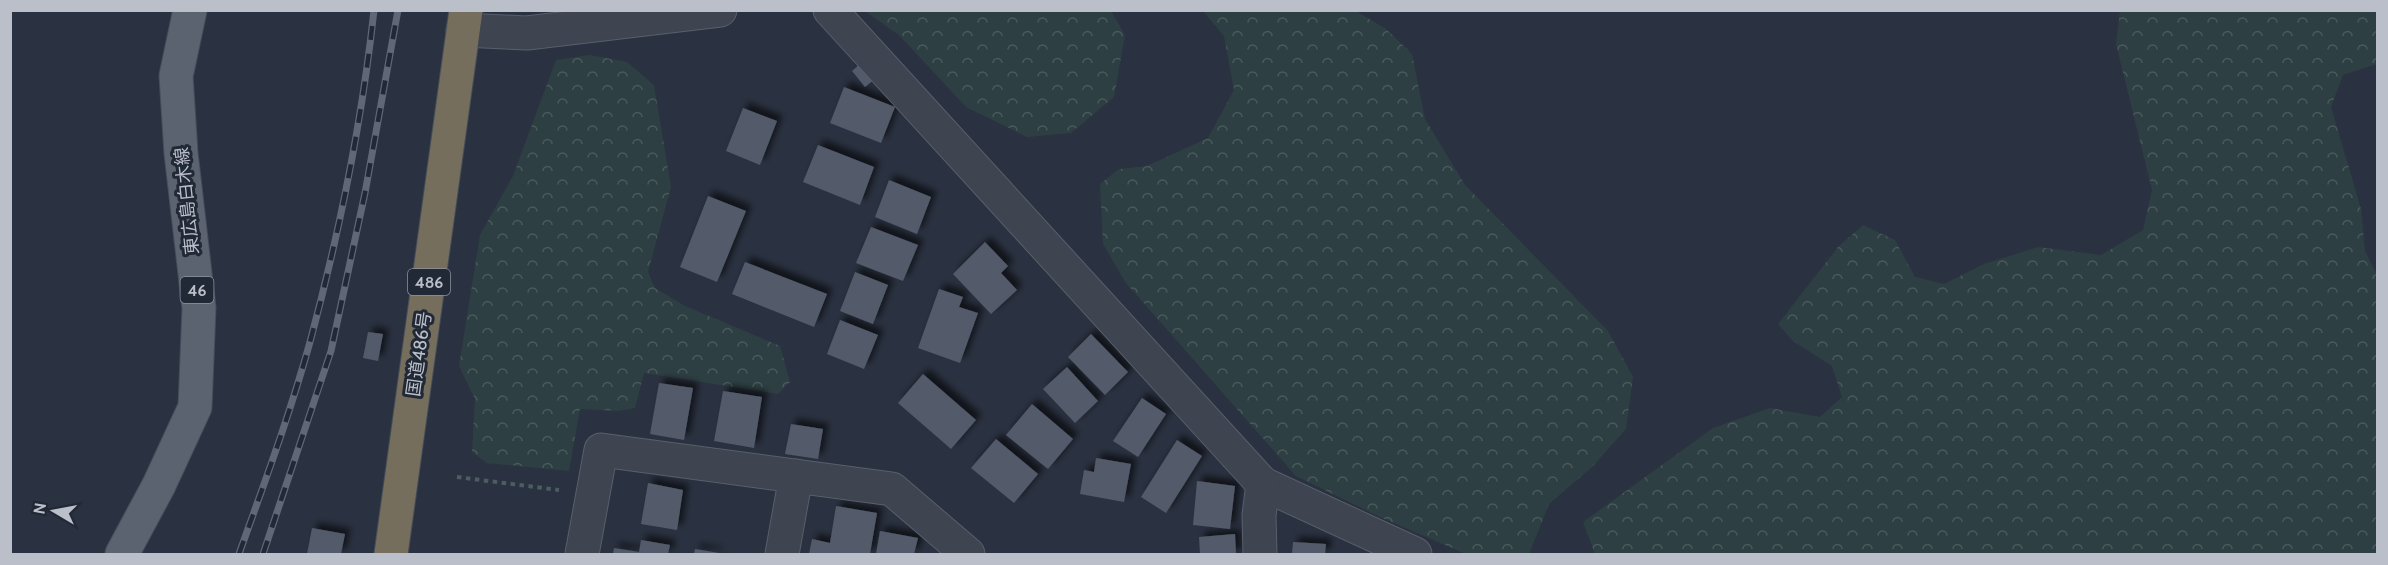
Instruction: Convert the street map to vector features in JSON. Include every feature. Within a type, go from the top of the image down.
[{"type":"highway","name":"国道486号","points":[[391,555],[465,20]]},
{"type":"main road","name":"東広島白木線","points":[[122,555],[159,485],[195,407],[199,308],[181,153],[177,76],[190,10]]},
{"type":"street","points":[[465,20],[527,33],[720,10]]},
{"type":"street","points":[[831,10],[1263,484],[1415,555]]},
{"type":"street","points":[[582,555],[601,450],[892,489],[968,555]]},
{"type":"street","points":[[782,555],[796,476]]},
{"type":"street","points":[[1260,555],[1259,515],[1263,484]]},
{"type":"path","points":[[457,477],[593,495]]},
{"type":"green space","points":[[865,11],[1111,11],[1125,35],[1114,97],[1071,133],[1027,137],[966,107],[900,36]]},
{"type":"green space","points":[[1203,11],[1356,11],[1386,29],[1412,54],[1425,119],[1465,185],[1608,331],[1633,377],[1626,429],[1592,467],[1549,504],[1529,554],[1466,554],[1380,517],[1296,476],[1126,283],[1103,244],[1100,184],[1119,169],[1147,166],[1208,138],[1234,90],[1224,36]]},
{"type":"green space","points":[[2120,11],[2377,11],[2377,64],[2343,75],[2331,107],[2361,209],[2365,251],[2377,275],[2377,554],[1595,554],[1583,522],[1713,428],[1770,408],[1820,417],[1842,397],[1832,366],[1793,341],[1778,324],[1838,247],[1863,225],[1895,240],[1915,277],[1944,284],[1984,264],[2038,247],[2101,255],[2143,230],[2152,190],[2116,44]]},
{"type":"green space","points":[[590,55],[627,62],[654,85],[671,187],[648,272],[655,288],[685,306],[780,346],[790,382],[778,394],[644,373],[635,408],[619,411],[580,409],[569,471],[487,463],[472,452],[475,399],[459,366],[480,235],[513,176],[556,60]]},
{"type":"building","points":[[861,63],[875,79],[865,87],[852,71]]},
{"type":"building","points":[[844,87],[895,107],[881,143],[830,123]]},
{"type":"building","points":[[743,108],[777,121],[760,165],[726,151]]},
{"type":"building","points":[[818,145],[874,167],[860,205],[803,182]]},
{"type":"building","points":[[889,180],[931,197],[917,234],[875,217]]},
{"type":"building","points":[[708,196],[746,211],[717,282],[680,267]]},
{"type":"building","points":[[871,227],[918,245],[903,281],[856,263]]},
{"type":"building","points":[[985,242],[1008,266],[1001,273],[1017,290],[991,314],[953,274]]},
{"type":"building","points":[[745,262],[827,294],[814,327],[732,294]]},
{"type":"building","points":[[855,272],[888,285],[873,324],[840,311]]},
{"type":"building","points":[[939,289],[963,297],[959,307],[978,313],[960,363],[918,348]]},
{"type":"building","points":[[840,320],[878,335],[864,369],[827,354]]},
{"type":"building","points":[[368,332],[383,334],[378,361],[363,358]]},
{"type":"building","points":[[1091,334],[1128,372],[1105,395],[1068,357]]},
{"type":"building","points":[[1067,367],[1098,401],[1075,423],[1043,389]]},
{"type":"building","points":[[923,374],[976,420],[951,449],[898,403]]},
{"type":"building","points":[[659,383],[693,388],[684,440],[650,434]]},
{"type":"building","points":[[723,391],[762,397],[754,448],[714,441]]},
{"type":"building","points":[[1142,398],[1166,414],[1138,457],[1113,441]]},
{"type":"building","points":[[1032,404],[1073,439],[1048,469],[1006,435]]},
{"type":"building","points":[[791,424],[823,429],[818,459],[785,454]]},
{"type":"building","points":[[996,439],[1038,474],[1014,503],[971,468]]},
{"type":"building","points":[[1177,440],[1202,456],[1166,513],[1141,497]]},
{"type":"building","points":[[1096,458],[1131,464],[1124,502],[1080,494],[1084,470],[1094,472]]},
{"type":"building","points":[[1197,481],[1235,486],[1230,529],[1193,525]]},
{"type":"building","points":[[648,483],[683,490],[677,530],[641,524]]},
{"type":"building","points":[[836,506],[877,513],[870,554],[809,554],[812,539],[830,543]]},
{"type":"building","points":[[312,528],[345,534],[341,554],[307,554]]},
{"type":"building","points":[[880,531],[918,538],[914,554],[876,554]]},
{"type":"building","points":[[1235,534],[1236,554],[1200,554],[1199,537]]},
{"type":"building","points":[[641,540],[670,545],[668,554],[613,554],[614,548],[639,552]]},
{"type":"building","points":[[1293,542],[1326,544],[1325,554],[1292,554]]},
{"type":"building","points":[[695,549],[719,553],[719,554],[694,554]]},
{"type":"railway","points":[[239,554],[294,396],[321,301],[356,136],[374,10]]},
{"type":"railway","points":[[263,554],[331,351],[365,193],[398,10]]}]
